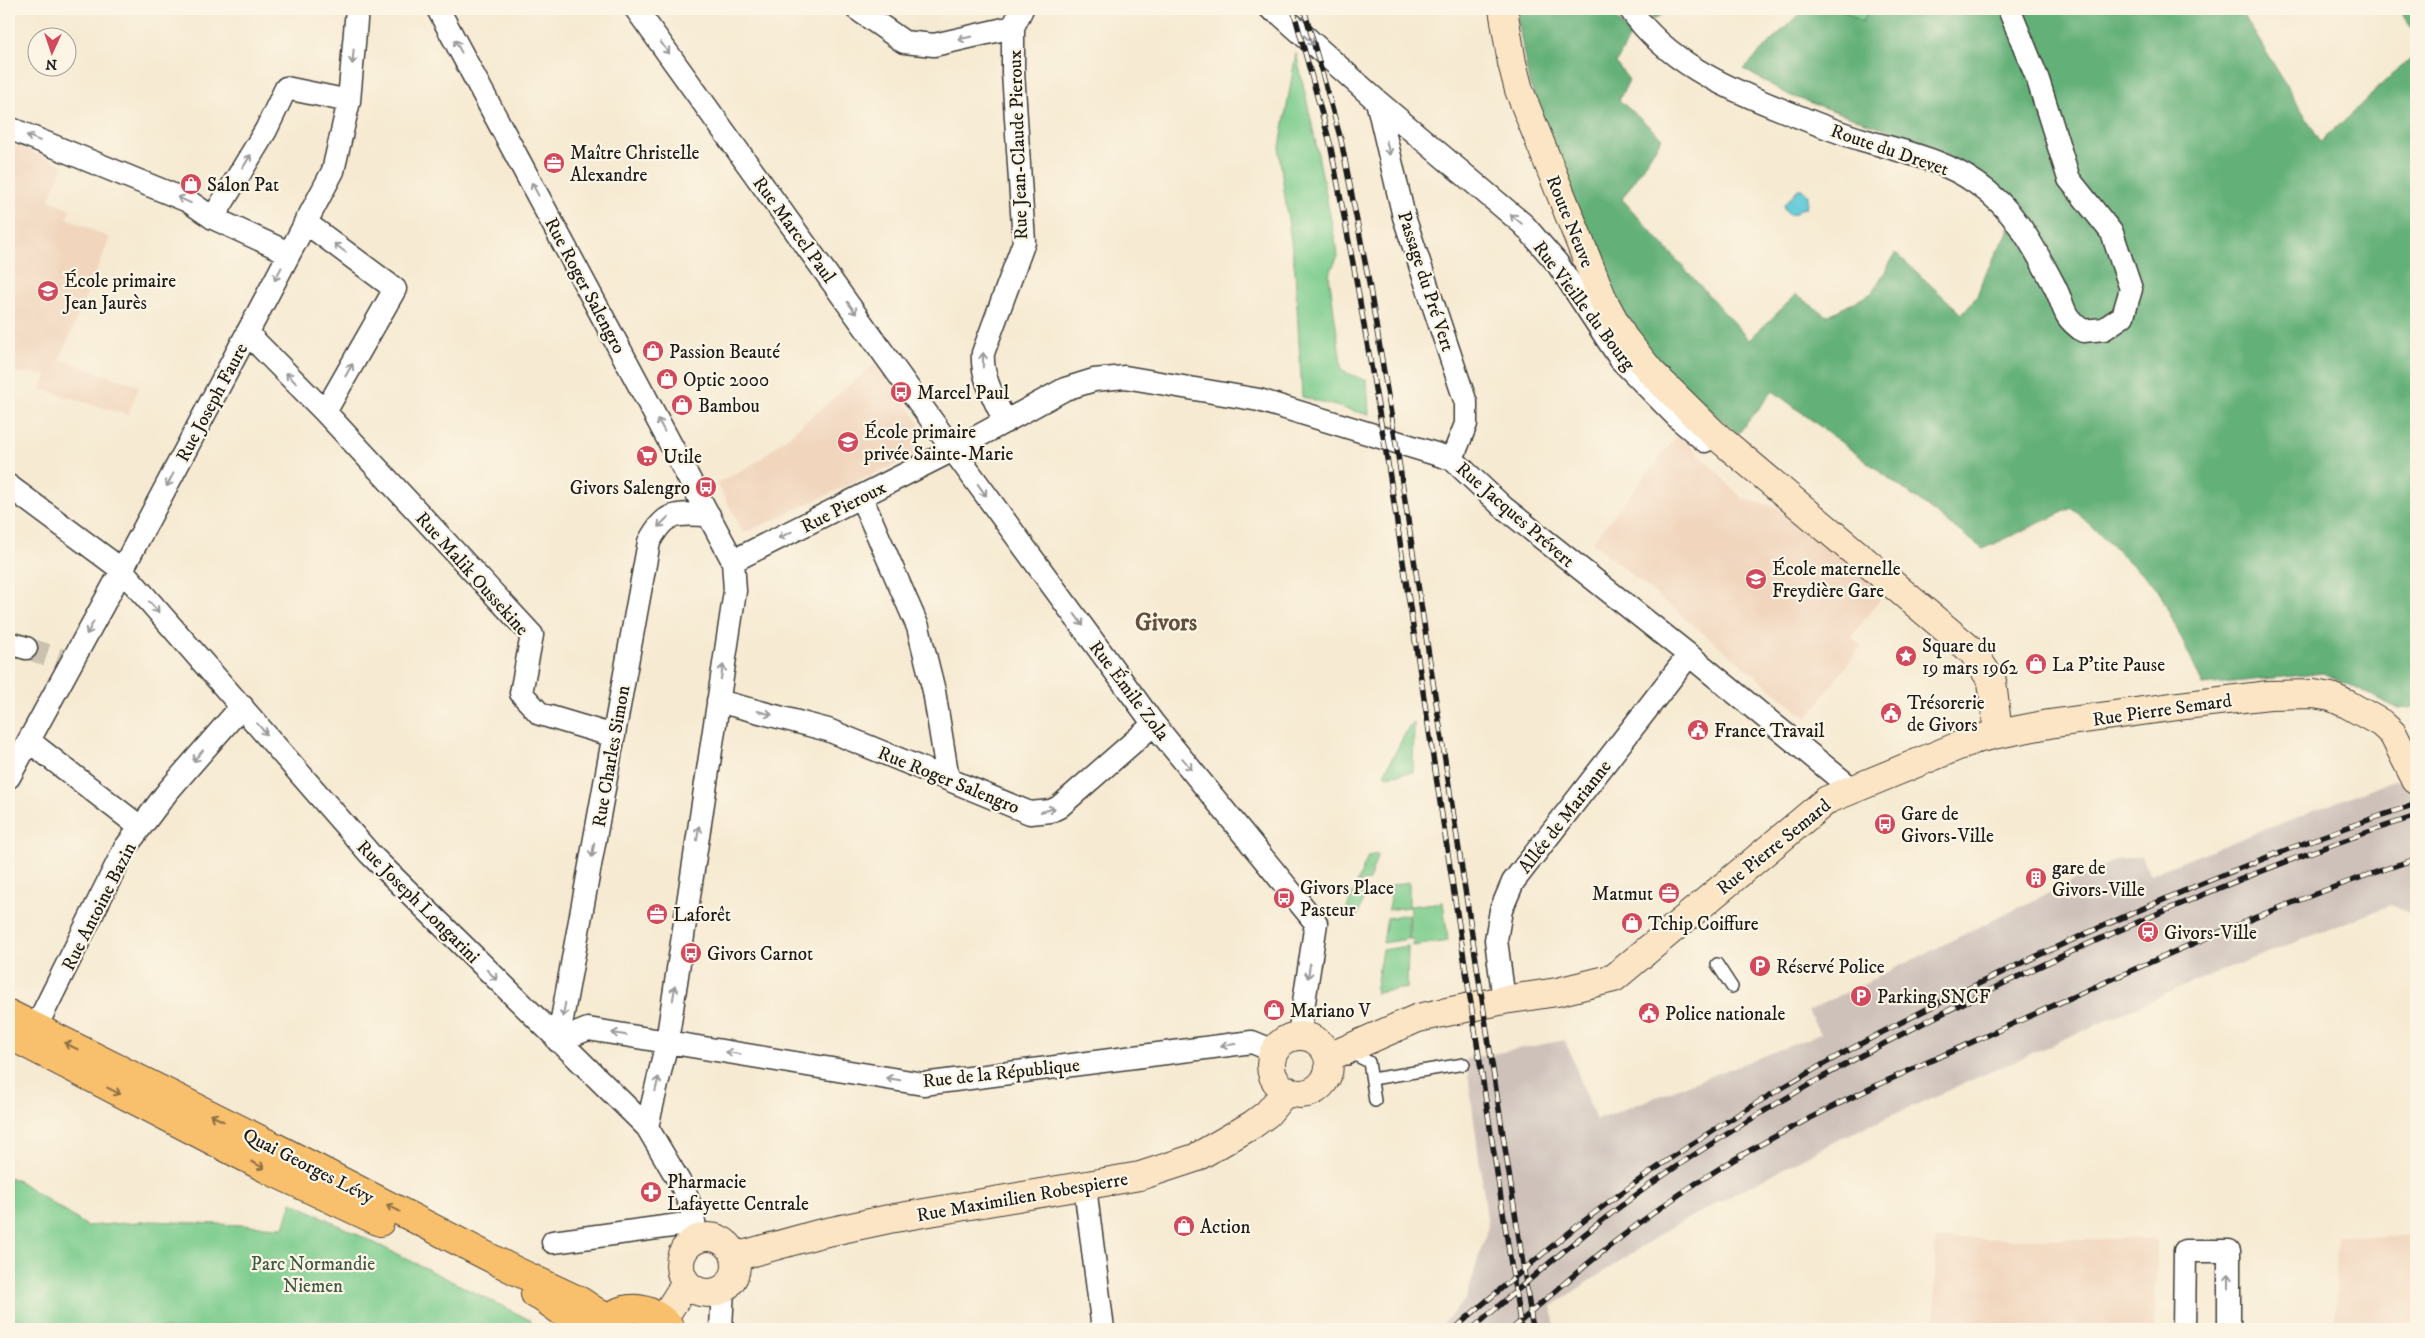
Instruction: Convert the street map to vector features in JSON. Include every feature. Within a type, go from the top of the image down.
[{"type":"main road","name":"Route Neuve","points":[[1503,9],[1512,63],[1519,90],[1614,322],[1651,372],[1712,433],[1777,488]]},
{"type":"main road","name":"Rue Vieille du Bourg","points":[[1777,488],[1972,651],[1992,681],[1998,734]]},
{"type":"main road","name":"Rue Pierre Semard","points":[[1329,1063],[1418,1018],[1504,1000],[1557,992],[1614,978],[1827,800],[1851,788],[1973,740],[2049,724],[2178,706],[2268,695],[2314,694],[2347,704],[2381,723],[2393,734],[2416,780]]},
{"type":"main road","name":"Quai Georges Lévy","points":[[9,1014],[24,1036],[281,1150],[514,1270],[580,1300],[597,1326]]},
{"type":"main road","points":[[1299,1036],[1310,1037],[1319,1042],[1329,1063],[1326,1079],[1319,1087],[1310,1092],[1300,1094],[1280,1086],[1273,1075],[1271,1065],[1274,1051],[1280,1044],[1289,1038],[1299,1036]]},
{"type":"main road","name":"Rue Maximilien Robespierre","points":[[735,1257],[818,1234],[888,1219],[1085,1187],[1140,1176],[1195,1158],[1252,1125],[1267,1114],[1287,1090]]},
{"type":"main road","points":[[696,1231],[720,1239],[730,1246],[735,1257],[734,1274],[723,1288],[704,1293],[686,1283],[681,1274],[681,1258],[696,1231]]},
{"type":"main road","points":[[597,1326],[620,1311],[635,1308],[650,1311],[667,1324],[686,1283]]},
{"type":"street","name":"Rue Joseph Faure","points":[[9,777],[29,741],[67,661],[122,570],[333,171],[349,101],[357,9]]},
{"type":"street","name":"Rue Roger Salengro","points":[[438,9],[734,561]]},
{"type":"street","name":"Rue Marcel Paul","points":[[636,9],[953,450]]},
{"type":"street","points":[[857,9],[904,42],[934,45],[1017,14]]},
{"type":"street","name":"Rue Vieille du Bourg","points":[[1271,9],[1280,14],[1377,100],[1524,225],[1557,264],[1622,360],[1680,420],[1755,483],[1777,488]]},
{"type":"street","name":"Route du Drevet","points":[[1630,9],[1658,42],[1678,58],[1736,92],[1855,137],[1935,161],[1978,184],[2021,225],[2056,289],[2068,320],[2083,331],[2104,329],[2123,316],[2131,289],[2112,232],[2069,178],[2038,80],[2009,9]]},
{"type":"street","name":"Rue Jean-Claude Pieroux","points":[[1005,422],[984,374],[982,362],[983,353],[1024,242],[1013,72],[1017,14]]},
{"type":"street","points":[[213,218],[266,130],[286,88],[349,101]]},
{"type":"street","name":"Passage du Pré Vert","points":[[1377,100],[1404,217],[1466,403],[1466,424],[1452,459]]},
{"type":"street","points":[[9,128],[188,201],[213,218],[289,253]]},
{"type":"street","points":[[305,222],[395,289],[325,412]]},
{"type":"street","name":"Rue Malik Oussekine","points":[[247,333],[325,412],[532,635],[521,693],[540,714],[614,736]]},
{"type":"street","name":"Rue Jacques Prévert","points":[[1005,422],[1065,389],[1094,380],[1125,377],[1259,400],[1452,459],[1503,507],[1689,655],[1851,788]]},
{"type":"street","name":"Rue Pieroux","points":[[734,561],[1005,422]]},
{"type":"street","name":"Rue Émile Zola","points":[[953,450],[1153,723],[1316,923],[1299,1036]]},
{"type":"street","name":"Rue Joseph Longarini","points":[[9,486],[122,570],[370,854],[647,1127],[683,1188],[691,1207],[696,1231]]},
{"type":"street","points":[[861,497],[918,627],[934,691],[948,779]]},
{"type":"street","name":"Rue Charles Simon","points":[[558,1041],[649,542],[657,528],[668,516],[683,514],[709,515]]},
{"type":"street","points":[[647,1127],[667,1042],[735,591],[734,561]]},
{"type":"street","name":"Allée de Marianne","points":[[1504,1000],[1496,940],[1501,910],[1512,882],[1689,655]]},
{"type":"street","name":"Rue Roger Salengro","points":[[718,700],[828,730],[1030,812],[1051,811],[1059,807],[1153,723]]},
{"type":"street","name":"Rue Antoine Bazin","points":[[24,1036],[125,848],[168,791],[242,706]]},
{"type":"street","points":[[29,741],[140,827]]},
{"type":"street","name":"Rue de la République","points":[[558,1041],[588,1029],[923,1084],[1252,1042],[1274,1051]]},
{"type":"street","points":[[1085,1187],[1103,1329]]},
{"type":"street","points":[[553,1242],[696,1231]]},
{"type":"street","points":[[2184,1329],[2185,1251],[2207,1250],[2229,1251],[2229,1329]]},
{"type":"street","points":[[721,1329],[723,1288]]},
{"type":"lane","points":[[1717,964],[1732,987]]},
{"type":"lane","points":[[1329,1063],[1354,1055],[1369,1062],[1375,1101]]},
{"type":"lane","points":[[1372,1079],[1464,1064]]},
{"type":"shaded area","name":"École primaire Jean Jaurès","points":[[9,142],[63,165],[49,200],[71,209],[67,218],[110,238],[60,359],[139,386],[128,415],[41,389],[46,375],[9,372]]},
{"type":"shaded area","name":"École primaire privée Sainte-Marie","points":[[877,362],[919,422],[913,456],[744,533],[717,483],[757,462]]},
{"type":"shaded area","name":"École maternelle Freydière Gare","points":[[1679,434],[1743,499],[1777,507],[1888,589],[1851,637],[1861,646],[1807,718],[1592,542]]},
{"type":"shaded area","points":[[2393,780],[2416,780],[2416,915],[2391,905],[2193,982],[1843,1137],[1670,1228],[1552,1306],[1555,1329],[1438,1329],[1466,1299],[1488,1226],[1466,1059],[1565,1040],[1596,1120],[1820,1034],[1808,1011],[2116,860],[2141,856],[2150,874]]},
{"type":"shaded area","points":[[2416,1236],[2416,1329],[2335,1329],[2337,1237]]},
{"type":"shaded area","points":[[1935,1239],[2157,1239],[2155,1329],[1935,1329]]},
{"type":"green space","points":[[1516,9],[1608,9],[1631,35],[1616,63],[1629,80],[1619,100],[1662,138],[1622,199],[1749,340],[1796,295],[1827,316],[1872,293],[1896,253],[1962,314],[1977,296],[1984,276],[2008,232],[2011,198],[1929,144],[1791,96],[1743,69],[1804,9],[1841,9],[1862,22],[1870,9],[2240,9],[2321,142],[2416,53],[2416,707],[2399,709],[2324,673],[2203,685],[2158,589],[2072,508],[1983,549],[1773,391],[1738,434],[1667,373],[1622,323],[1529,83]]},
{"type":"green space","points":[[1645,9],[1670,9],[1653,20]]},
{"type":"green space","points":[[1841,9],[1870,9],[1862,22]]},
{"type":"green space","points":[[2398,9],[2416,9],[2416,34]]},
{"type":"green space","points":[[1296,53],[1338,256],[1329,275],[1342,371],[1367,381],[1369,415],[1302,397],[1295,271],[1279,153]]},
{"type":"green space","points":[[1414,723],[1413,772],[1386,776],[1384,774],[1408,728]]},
{"type":"green space","points":[[1378,854],[1369,881],[1357,883],[1368,856]]},
{"type":"green space","points":[[1409,882],[1409,907],[1388,910],[1392,885]]},
{"type":"green space","points":[[1367,888],[1358,915],[1343,918],[1354,891]]},
{"type":"green space","points":[[1443,902],[1448,941],[1412,946],[1414,939],[1409,939],[1410,906]]},
{"type":"green space","points":[[1408,914],[1408,939],[1383,943],[1387,918]]},
{"type":"green space","points":[[1408,946],[1407,988],[1375,993],[1382,950]]},
{"type":"green space","name":"Parc Normandie Niemen","points":[[9,1177],[19,1181],[87,1226],[152,1221],[284,1227],[292,1202],[530,1320],[535,1329],[9,1329]]},
{"type":"water","points":[[1798,189],[1802,189],[1808,195],[1806,208],[1789,215],[1784,205]]},
{"type":"tunnel","points":[[26,648],[63,660]]},
{"type":"railway","points":[[1293,9],[1330,143],[1388,464],[1521,1329]]},
{"type":"railway","points":[[1304,9],[1341,140],[1368,277],[1399,462],[1533,1329]]},
{"type":"railway","points":[[1455,1329],[1576,1227],[1641,1179],[1707,1134],[1845,1052],[1988,979],[2148,906],[2281,852],[2416,804]]},
{"type":"railway","points":[[1472,1329],[1557,1257],[1646,1188],[1751,1119],[1837,1069],[1971,999],[2149,917],[2281,863],[2416,816]]},
{"type":"railway","points":[[1512,1329],[1561,1286],[1665,1204],[1720,1168],[1797,1125],[1917,1067],[2178,950],[2320,892],[2416,859]]},
{"type":"place","name":"Maître Christelle Alexandre","points":[[554,163]]},
{"type":"place","name":"Salon Pat","points":[[191,184]]},
{"type":"place","name":"École primaire Jean Jaurès","points":[[48,291]]},
{"type":"place","name":"Passion Beauté","points":[[653,351]]},
{"type":"place","name":"Optic 2000","points":[[667,379]]},
{"type":"place","name":"Marcel Paul","points":[[901,392]]},
{"type":"place","name":"Bambou","points":[[682,405]]},
{"type":"place","name":"École primaire privée Sainte-Marie","points":[[848,442]]},
{"type":"place","name":"Utile","points":[[647,456]]},
{"type":"place","name":"Givors Salengro","points":[[706,487]]},
{"type":"place","name":"École maternelle Freydière Gare","points":[[1756,579]]},
{"type":"place","name":"Square du 19 mars 1962","points":[[1906,656]]},
{"type":"place","name":"La P'tite Pause","points":[[2036,664]]},
{"type":"place","name":"Trésorerie de Givors","points":[[1891,713]]},
{"type":"place","name":"France Travail","points":[[1698,730]]},
{"type":"place","name":"Gare de Givors-Ville","points":[[1885,824]]},
{"type":"place","name":"gare de Givors-Ville","points":[[2036,878]]},
{"type":"place","name":"Matmut","points":[[1669,893]]},
{"type":"place","name":"Givors Place Pasteur","points":[[1284,898]]},
{"type":"place","name":"Laforêt","points":[[657,914]]},
{"type":"place","name":"Tchip Coiffure","points":[[1632,923]]},
{"type":"place","name":"Givors-Ville","points":[[2148,932]]},
{"type":"place","name":"Givors Carnot","points":[[691,953]]},
{"type":"place","name":"Réservé Police","points":[[1760,966]]},
{"type":"place","name":"Parking SNCF","points":[[1861,996]]},
{"type":"place","name":"Mariano V","points":[[1274,1010]]},
{"type":"place","name":"Police nationale","points":[[1649,1013]]},
{"type":"place","name":"Pharmacie Lafayette Centrale","points":[[651,1192]]},
{"type":"place","name":"Action","points":[[1184,1226]]},
{"type":"district","name":"Givors","points":[[1166,622]]}]
